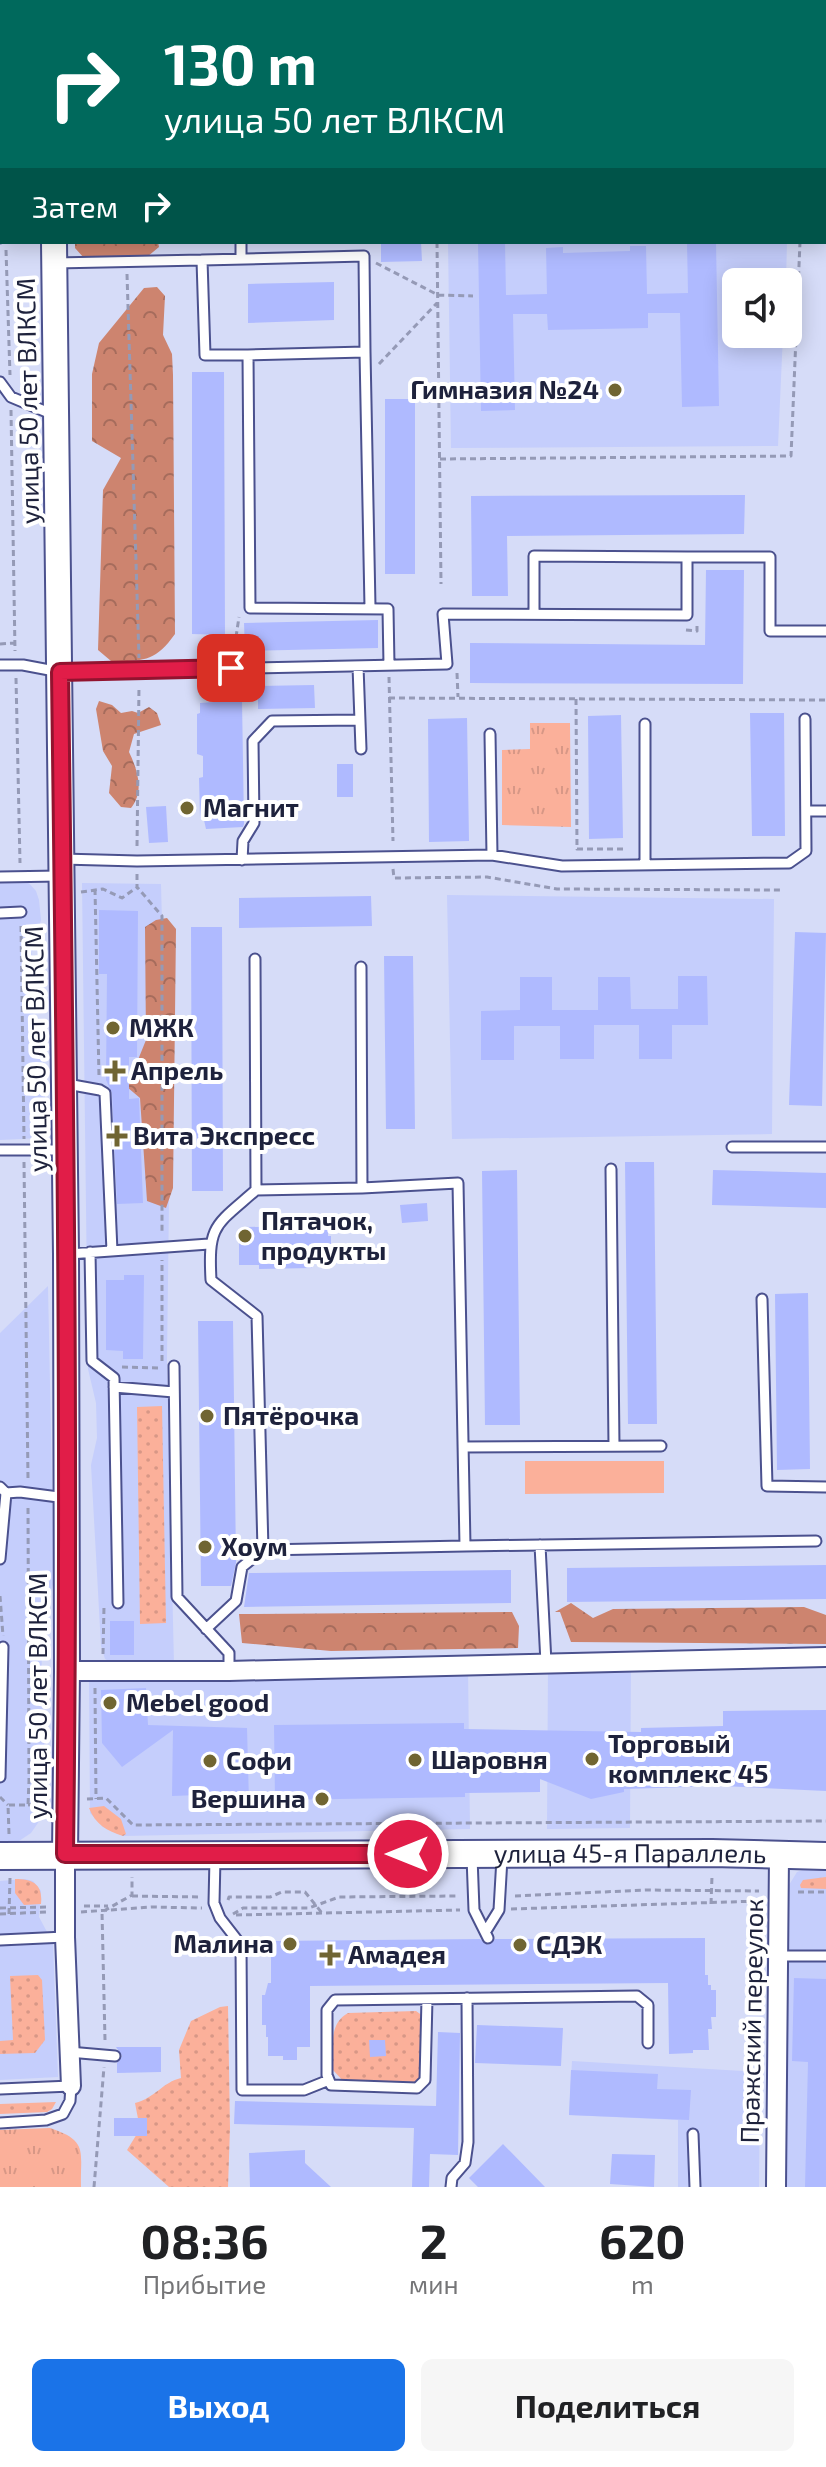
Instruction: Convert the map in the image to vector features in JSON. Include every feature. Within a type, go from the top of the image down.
[{"type":"main road","name":"улица 45-я Параллель","points":[[5,1856],[472,1853],[826,1856]]},
{"type":"street","name":"улица 50 лет ВЛКСМ","points":[[54,253],[65,1150],[78,1253],[66,1498],[65,1854]]},
{"type":"street","points":[[67,1671],[229,1671],[826,1657]]},
{"type":"street","points":[[65,1854],[64,1912],[71,2086]]},
{"type":"street","name":"Пражский переулок","points":[[776,2187],[779,1856]]},
{"type":"lane","points":[[241,244],[241,259]]},
{"type":"lane","points":[[54,253],[127,262],[364,256],[370,607]]},
{"type":"lane","points":[[202,260],[205,355],[365,352]]},
{"type":"lane","points":[[248,355],[250,608],[388,609],[389,665]]},
{"type":"lane","points":[[0,382],[11,397],[54,415]]},
{"type":"lane","points":[[534,613],[534,556],[770,557],[770,631],[826,631]]},
{"type":"lane","points":[[0,665],[60,672],[447,664],[443,614],[687,615],[687,557]]},
{"type":"lane","points":[[358,666],[361,749]]},
{"type":"lane","points":[[0,877],[137,861],[492,855],[562,866],[789,863],[806,851],[805,719]]},
{"type":"lane","points":[[242,860],[243,841],[254,823],[253,741],[272,721],[359,720]]},
{"type":"lane","points":[[645,724],[645,865]]},
{"type":"lane","points":[[490,734],[492,855]]},
{"type":"lane","points":[[807,811],[826,811]]},
{"type":"lane","points":[[0,913],[21,912]]},
{"type":"lane","points":[[255,959],[256,1190]]},
{"type":"lane","points":[[361,967],[362,1188]]},
{"type":"lane","points":[[64,1084],[105,1093],[112,1251]]},
{"type":"lane","points":[[732,1147],[826,1147]]},
{"type":"lane","points":[[0,1150],[65,1150]]},
{"type":"lane","points":[[611,1169],[614,1446]]},
{"type":"lane","points":[[263,1550],[257,1316],[211,1280],[209,1244],[218,1223],[256,1190],[458,1183],[465,1546]]},
{"type":"lane","points":[[118,1603],[114,1378],[92,1361],[78,1253],[209,1244]]},
{"type":"lane","points":[[762,1299],[767,1486],[826,1487]]},
{"type":"lane","points":[[174,1366],[177,1597],[229,1653],[229,1671]]},
{"type":"lane","points":[[114,1387],[174,1392]]},
{"type":"lane","points":[[464,1447],[661,1446]]},
{"type":"lane","points":[[0,1559],[3,1490],[66,1498]]},
{"type":"lane","points":[[206,1629],[236,1601],[242,1567],[263,1550],[816,1541]]},
{"type":"lane","points":[[540,1545],[546,1663]]},
{"type":"lane","points":[[0,1777],[3,1647]]},
{"type":"lane","points":[[472,1853],[474,1910],[487,1934],[499,1910],[502,1854]]},
{"type":"lane","points":[[215,1855],[215,1903],[220,1918],[241,1945],[242,2090],[304,2090],[329,2080]]},
{"type":"lane","points":[[0,1940],[65,1937]]},
{"type":"lane","points":[[779,1956],[826,1956]]},
{"type":"lane","points":[[427,1999],[425,2080],[417,2088],[331,2085],[327,2010],[335,2000],[467,1998],[495,1994],[637,1996],[648,2005],[648,2043]]},
{"type":"lane","points":[[461,2187],[452,2182],[465,2163],[468,2142],[467,1998]]},
{"type":"lane","points":[[69,2052],[110,2055]]},
{"type":"lane","points":[[0,2089],[71,2086],[70,2101],[63,2114],[46,2120],[0,2123]]},
{"type":"lane","points":[[693,2134],[695,2187]]},
{"type":"path","points":[[6,244],[20,877]]},
{"type":"path","points":[[437,244],[441,584]]},
{"type":"path","points":[[440,459],[791,456],[800,244]]},
{"type":"path","points":[[364,256],[438,295],[473,296]]},
{"type":"path","points":[[127,262],[139,670],[137,887],[162,916],[162,1248]]},
{"type":"path","points":[[366,379],[437,302]]},
{"type":"path","points":[[231,668],[235,631],[241,612],[250,608]]},
{"type":"path","points":[[0,644],[15,643]]},
{"type":"path","points":[[389,665],[394,878],[487,877],[557,889],[782,890]]},
{"type":"path","points":[[389,698],[826,700]]},
{"type":"path","points":[[576,699],[577,849],[627,849]]},
{"type":"path","points":[[95,889],[100,1090]]},
{"type":"path","points":[[0,1797],[8,1805],[28,1805],[28,1492],[21,912]]},
{"type":"path","points":[[0,1596],[4,1619],[3,1647]]},
{"type":"path","points":[[106,1798],[133,1825],[826,1821]]},
{"type":"path","points":[[8,1805],[5,1856],[9,1914]]},
{"type":"path","points":[[102,1912],[132,1895],[132,1854]]},
{"type":"path","points":[[322,1913],[305,1892],[282,1892],[270,1897],[229,1897],[222,1910],[241,1917],[474,1910]]},
{"type":"path","points":[[499,1910],[756,1902],[795,1892],[826,1892]]},
{"type":"path","points":[[129,1896],[215,1903]]},
{"type":"path","points":[[0,1914],[102,1912],[215,1903]]},
{"type":"path","points":[[94,2187],[110,2055],[102,1912]]},
{"type":"shaded area","name":"Гимназия №24","points":[[448,244],[787,244],[786,268],[722,268],[722,348],[782,348],[778,446],[451,448]]},
{"type":"shaded area","points":[[0,881],[27,881],[36,891],[39,900],[41,920],[32,952],[33,1012],[44,1058],[46,1126],[40,1138],[0,1140]]},
{"type":"shaded area","points":[[82,883],[161,884],[169,1201],[167,1360],[174,1665],[112,1663],[105,1659],[101,1646],[91,1465],[97,1438],[96,1403],[88,1369]]},
{"type":"shaded area","points":[[447,895],[774,899],[772,1134],[452,1139]]},
{"type":"shaded area","points":[[48,1286],[54,1581],[43,1620],[41,1685],[45,1721],[42,1817],[31,1833],[19,1841],[0,1844],[0,1333]]},
{"type":"shaded area","points":[[548,1666],[631,1667],[630,1828],[547,1829]]},
{"type":"shaded area","points":[[468,1668],[470,1829],[123,1836],[103,1827],[90,1813],[89,1675]]},
{"type":"shaded area","points":[[826,1869],[826,2187],[784,2187],[789,1885],[797,1872]]},
{"type":"shaded area","points":[[0,1881],[33,1881],[41,1891],[39,1917],[53,1943],[58,2077],[0,2080]]},
{"type":"shaded area","points":[[572,2061],[760,2072],[759,2187],[678,2187],[678,2120],[569,2115]]},
{"type":"green space","points":[[75,244],[158,244],[159,247],[147,257],[84,258]]},
{"type":"green space","points":[[157,287],[165,296],[163,335],[172,354],[175,634],[161,650],[148,658],[111,661],[98,650],[103,490],[121,458],[92,441],[92,374],[99,343],[144,288]]},
{"type":"green space","points":[[99,701],[112,705],[121,713],[138,713],[149,707],[157,713],[161,725],[134,734],[129,752],[139,787],[131,808],[121,807],[109,793],[112,766],[103,751],[96,709]]},
{"type":"green space","points":[[530,723],[570,723],[571,827],[502,825],[502,750],[530,749]]},
{"type":"green space","points":[[167,918],[176,929],[173,1188],[166,1208],[147,1201],[140,1098],[127,1087],[146,1040],[145,927]]},
{"type":"green space","points":[[162,1406],[166,1623],[140,1624],[137,1407]]},
{"type":"green space","points":[[525,1461],[664,1461],[664,1493],[525,1494]]},
{"type":"green space","points":[[571,1603],[593,1618],[613,1609],[804,1607],[826,1615],[826,1644],[571,1642],[560,1612],[555,1612]]},
{"type":"green space","points":[[512,1612],[519,1626],[518,1648],[331,1651],[242,1643],[239,1614]]},
{"type":"green space","points":[[104,1806],[121,1819],[126,1834],[123,1836],[102,1826],[89,1808]]},
{"type":"green space","points":[[826,1877],[826,1889],[801,1888],[803,1880]]},
{"type":"green space","points":[[15,1879],[36,1884],[41,1904],[24,1905],[15,1893]]},
{"type":"green space","points":[[38,1975],[42,1980],[45,2040],[35,2053],[0,2054],[0,2041],[13,2040],[10,1976]]},
{"type":"green space","points":[[228,2006],[228,2187],[169,2187],[127,2150],[140,2129],[135,2103],[181,2078],[179,2050],[191,2021]]},
{"type":"green space","points":[[416,2011],[423,2016],[423,2075],[416,2083],[344,2082],[333,2070],[334,2030],[348,2013]]},
{"type":"green space","points":[[56,2102],[47,2112],[0,2114],[0,2104]]},
{"type":"green space","points":[[50,2128],[77,2143],[81,2156],[81,2187],[0,2187],[0,2130]]},
{"type":"building","points":[[381,244],[421,244],[422,261],[381,262]]},
{"type":"building","points":[[478,244],[505,244],[506,295],[547,294],[546,248],[563,247],[563,253],[630,251],[630,246],[646,246],[647,294],[688,293],[687,244],[716,244],[719,406],[682,407],[680,313],[648,313],[648,328],[548,330],[547,314],[513,314],[515,410],[481,411]]},
{"type":"building","points":[[334,282],[334,320],[248,323],[248,284]]},
{"type":"building","points":[[192,372],[224,372],[225,635],[192,634]]},
{"type":"building","points":[[385,399],[415,399],[415,574],[385,574]]},
{"type":"building","points":[[745,495],[744,534],[507,536],[508,596],[472,596],[471,496]]},
{"type":"building","points":[[706,570],[744,570],[743,684],[470,683],[470,643],[705,645]]},
{"type":"building","points":[[378,620],[378,648],[245,651],[244,623]]},
{"type":"building","points":[[314,685],[315,708],[258,709],[258,686]]},
{"type":"building","points":[[242,700],[244,824],[243,827],[206,829],[204,820],[200,818],[199,778],[203,777],[203,756],[197,754],[197,714],[200,713],[200,703]]},
{"type":"building","points":[[750,713],[784,713],[785,836],[752,836]]},
{"type":"building","points":[[621,715],[623,838],[589,839],[588,716]]},
{"type":"building","points":[[467,718],[469,841],[429,842],[428,719]]},
{"type":"building","points":[[337,764],[353,764],[353,797],[337,797]]},
{"type":"building","points":[[166,806],[168,842],[149,843],[146,807]]},
{"type":"building","points":[[371,896],[372,926],[239,928],[239,898]]},
{"type":"building","points":[[99,910],[138,911],[137,1057],[129,1057],[129,1099],[139,1098],[143,1203],[117,1204],[112,1093],[106,1080],[107,974],[99,974]]},
{"type":"building","points":[[191,927],[222,927],[223,1191],[192,1191]]},
{"type":"building","points":[[795,932],[826,933],[822,1106],[789,1105]]},
{"type":"building","points":[[384,956],[413,956],[415,1129],[386,1129]]},
{"type":"building","points":[[678,976],[707,976],[708,1025],[672,1025],[672,1059],[639,1059],[639,1025],[594,1025],[594,1059],[560,1059],[560,1026],[514,1026],[514,1060],[481,1060],[481,1011],[520,1010],[520,977],[552,977],[552,1010],[598,1010],[598,977],[630,977],[631,1009],[678,1009]]},
{"type":"building","points":[[625,1162],[654,1162],[657,1424],[628,1424]]},
{"type":"building","points":[[517,1170],[520,1425],[485,1425],[482,1171]]},
{"type":"building","points":[[713,1170],[826,1173],[826,1208],[712,1205]]},
{"type":"building","points":[[427,1203],[428,1221],[402,1223],[400,1205]]},
{"type":"building","points":[[328,1226],[331,1264],[312,1264],[312,1268],[259,1269],[259,1265],[239,1265],[239,1237],[245,1236],[245,1227]]},
{"type":"building","points":[[124,1275],[144,1275],[143,1359],[123,1359],[123,1351],[106,1350],[106,1280],[124,1280]]},
{"type":"building","points":[[808,1293],[810,1469],[777,1470],[775,1294]]},
{"type":"building","points":[[198,1321],[233,1321],[236,1563],[231,1586],[201,1586]]},
{"type":"building","points":[[826,1565],[826,1599],[567,1602],[567,1568]]},
{"type":"building","points":[[511,1570],[511,1603],[244,1607],[249,1573]]},
{"type":"building","points":[[110,1621],[134,1621],[134,1655],[110,1655]]},
{"type":"building","name":"Софи","points":[[146,1688],[148,1725],[247,1728],[249,1802],[238,1803],[225,1794],[172,1796],[173,1730],[122,1767],[102,1743],[101,1690]]},
{"type":"building","points":[[826,1710],[826,1791],[723,1786],[624,1789],[624,1792],[591,1799],[540,1779],[540,1792],[465,1793],[465,1797],[275,1800],[274,1725],[464,1723],[464,1729],[641,1732],[641,1728],[723,1726],[723,1711]]},
{"type":"building","points":[[705,1938],[705,1975],[708,1975],[711,1990],[716,1990],[716,2017],[711,2017],[712,2029],[708,2029],[709,2050],[669,2054],[668,1983],[310,1986],[310,2047],[297,2047],[297,2060],[268,2056],[266,2025],[262,2025],[262,1995],[271,1983],[271,1941],[480,1939],[488,1945],[495,1939]]},
{"type":"building","points":[[794,1978],[826,1979],[826,2187],[805,2187],[808,2062],[792,2061]]},
{"type":"building","points":[[477,2025],[563,2028],[561,2066],[475,2063]]},
{"type":"building","points":[[438,2032],[460,2033],[458,2155],[430,2154],[429,2187],[412,2187],[414,2128],[234,2124],[235,2101],[436,2106]]},
{"type":"building","points":[[369,2040],[385,2040],[386,2056],[370,2057]]},
{"type":"building","points":[[116,2047],[161,2047],[161,2072],[117,2073],[117,2063],[122,2056]]},
{"type":"building","points":[[571,2070],[658,2074],[657,2089],[691,2090],[689,2120],[569,2115]]},
{"type":"building","points":[[114,2118],[147,2118],[147,2136],[114,2136]]},
{"type":"building","points":[[503,2144],[545,2187],[478,2187],[469,2178]]},
{"type":"building","points":[[305,2150],[305,2163],[331,2187],[250,2187],[249,2153]]},
{"type":"building","points":[[612,2154],[655,2155],[654,2187],[610,2184]]},
{"type":"place","name":"Гимназия №24","points":[[615,390]]},
{"type":"place","name":"Магнит","points":[[187,808]]},
{"type":"place","name":"МЖК","points":[[113,1028]]},
{"type":"place","name":"Апрель","points":[[115,1071]]},
{"type":"place","name":"Вита Экспресс","points":[[117,1136]]},
{"type":"place","name":"Пятачок, продукты","points":[[245,1236]]},
{"type":"place","name":"Пятёрочка","points":[[207,1416]]},
{"type":"place","name":"Хоум","points":[[205,1547]]},
{"type":"place","name":"Mebel good","points":[[110,1703]]},
{"type":"place","name":"Торговый комплекс 45","points":[[592,1759]]},
{"type":"place","name":"Шаровня","points":[[415,1760]]},
{"type":"place","name":"Софи","points":[[210,1761]]},
{"type":"place","name":"Вершина","points":[[322,1799]]},
{"type":"place","name":"Малина","points":[[290,1944]]},
{"type":"place","name":"СДЭК","points":[[520,1945]]},
{"type":"place","name":"Амадея","points":[[330,1955]]},
{"type":"route","points":[[231,668],[60,672],[66,1254],[65,1854],[408,1854]]}]
